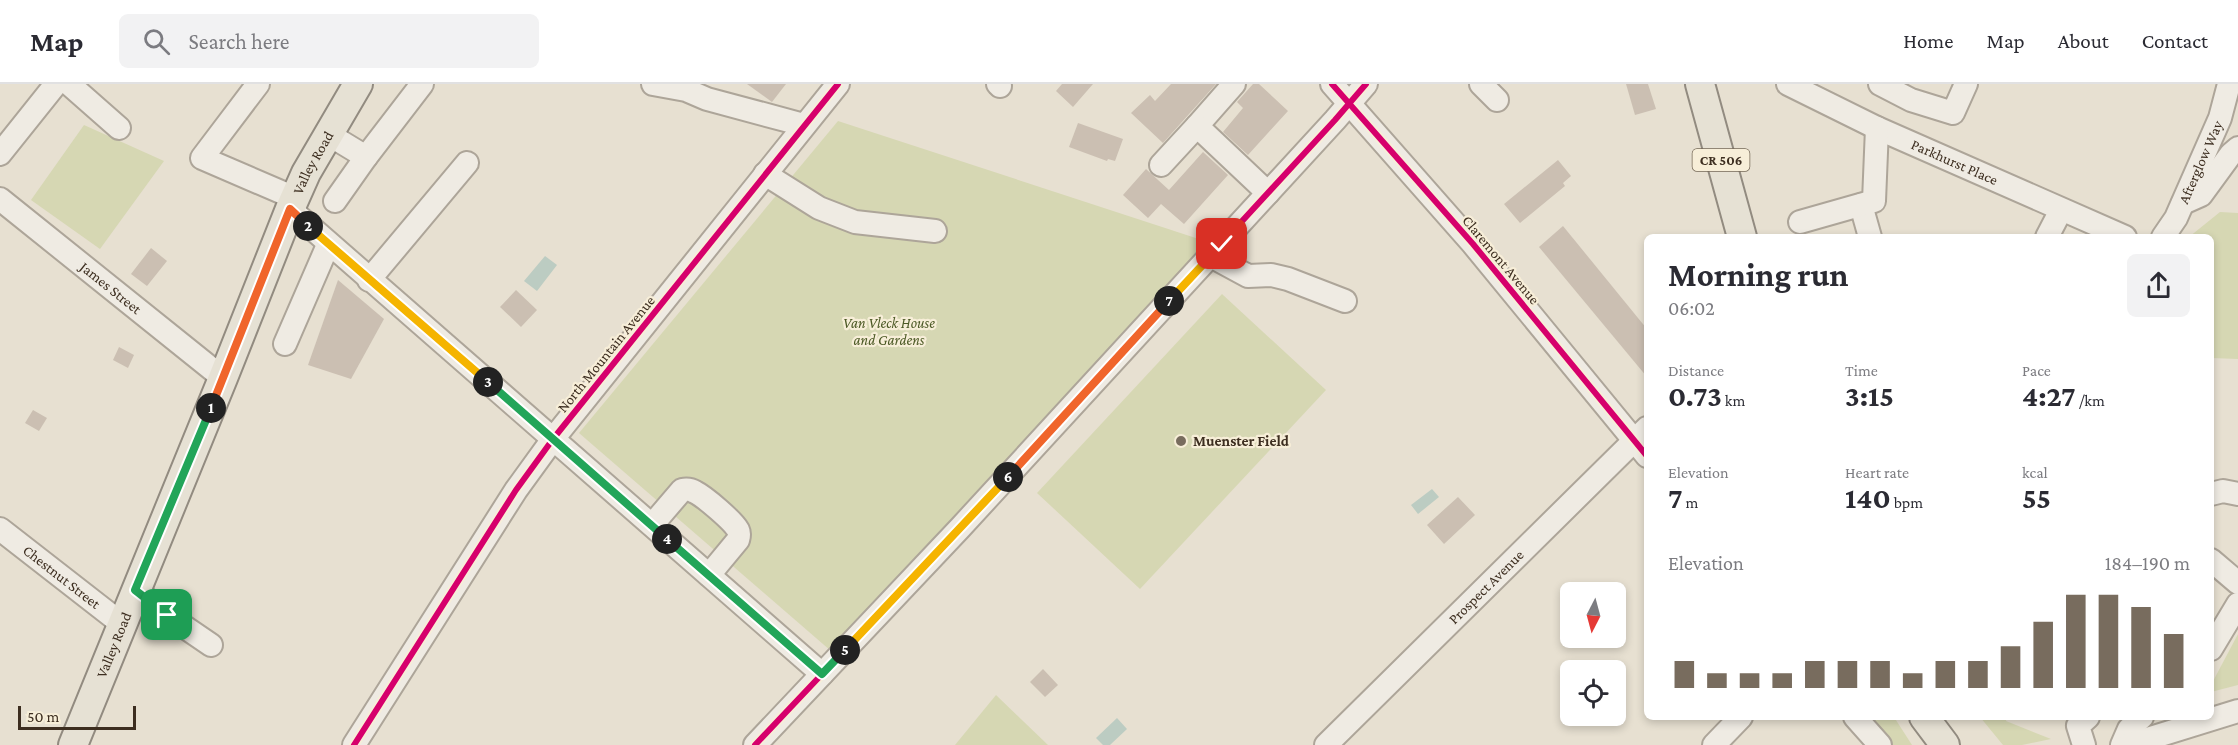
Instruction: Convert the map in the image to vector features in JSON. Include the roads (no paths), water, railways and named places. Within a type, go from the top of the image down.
[{"type":"main road","name":"Valley Road","points":[[73,745],[292,204],[306,173],[358,84]]},
{"type":"main road","name":"CR 506","points":[[1700,84],[1741,234]]},
{"type":"main road","points":[[1926,720],[1945,745]]},
{"type":"street","points":[[0,154],[56,84]]},
{"type":"street","points":[[69,84],[119,128]]},
{"type":"street","points":[[258,84],[202,158],[292,204],[328,245],[822,674]]},
{"type":"street","points":[[335,201],[422,84]]},
{"type":"street","points":[[653,84],[686,90],[707,99],[804,125]]},
{"type":"street","name":"North Mountain Avenue","points":[[354,745],[516,490],[553,439],[838,84]]},
{"type":"street","points":[[1161,165],[1234,84]]},
{"type":"street","name":"Claremont Avenue","points":[[1332,84],[1643,442]]},
{"type":"street","points":[[755,745],[960,528],[1366,84]]},
{"type":"street","points":[[1481,84],[1497,100]]},
{"type":"street","name":"Parkhurst Place","points":[[1788,84],[1878,128],[2118,234]]},
{"type":"street","points":[[1880,84],[1911,100],[1953,113],[1966,84]]},
{"type":"street","name":"Afterglow Way","points":[[2167,234],[2220,118],[2229,84]]},
{"type":"street","points":[[1197,126],[1268,193]]},
{"type":"street","points":[[1800,222],[1874,201],[1878,128]]},
{"type":"street","points":[[328,134],[366,157]]},
{"type":"street","points":[[2182,204],[2201,195],[2238,148]]},
{"type":"street","points":[[779,157],[819,208]]},
{"type":"street","points":[[369,280],[467,163]]},
{"type":"street","points":[[765,174],[819,208],[855,222],[935,231]]},
{"type":"street","name":"James Street","points":[[0,199],[223,378]]},
{"type":"street","points":[[1861,206],[1869,234]]},
{"type":"street","points":[[2049,234],[2061,210]]},
{"type":"street","points":[[285,344],[328,245]]},
{"type":"street","points":[[1211,256],[1248,276],[1271,275],[1288,279],[1345,301]]},
{"type":"street","name":"Prospect Avenue","points":[[1326,745],[1643,442]]},
{"type":"street","points":[[652,525],[682,490],[696,492],[712,505],[737,528],[739,534],[738,540],[709,575]]},
{"type":"street","points":[[2214,493],[2223,491],[2238,494]]},
{"type":"street","name":"Chestnut Street","points":[[0,530],[122,624]]},
{"type":"street","points":[[2214,563],[2238,583]]},
{"type":"street","points":[[135,590],[211,645]]},
{"type":"street","points":[[2214,642],[2238,604]]},
{"type":"street","points":[[2214,716],[2238,711]]},
{"type":"street","points":[[1714,745],[1738,720]]},
{"type":"street","points":[[1858,720],[1880,745]]},
{"type":"street","points":[[2084,745],[2078,726],[2085,720]]},
{"type":"street","points":[[2122,745],[2128,729],[2138,720]]},
{"type":"street","points":[[2128,745],[2165,725],[2191,720]]},
{"type":"place","name":"Muenster Field","points":[[1181,441]]},
{"type":"park label","name":"Van Vleck House and Gardens","points":[[889,332]]}]
